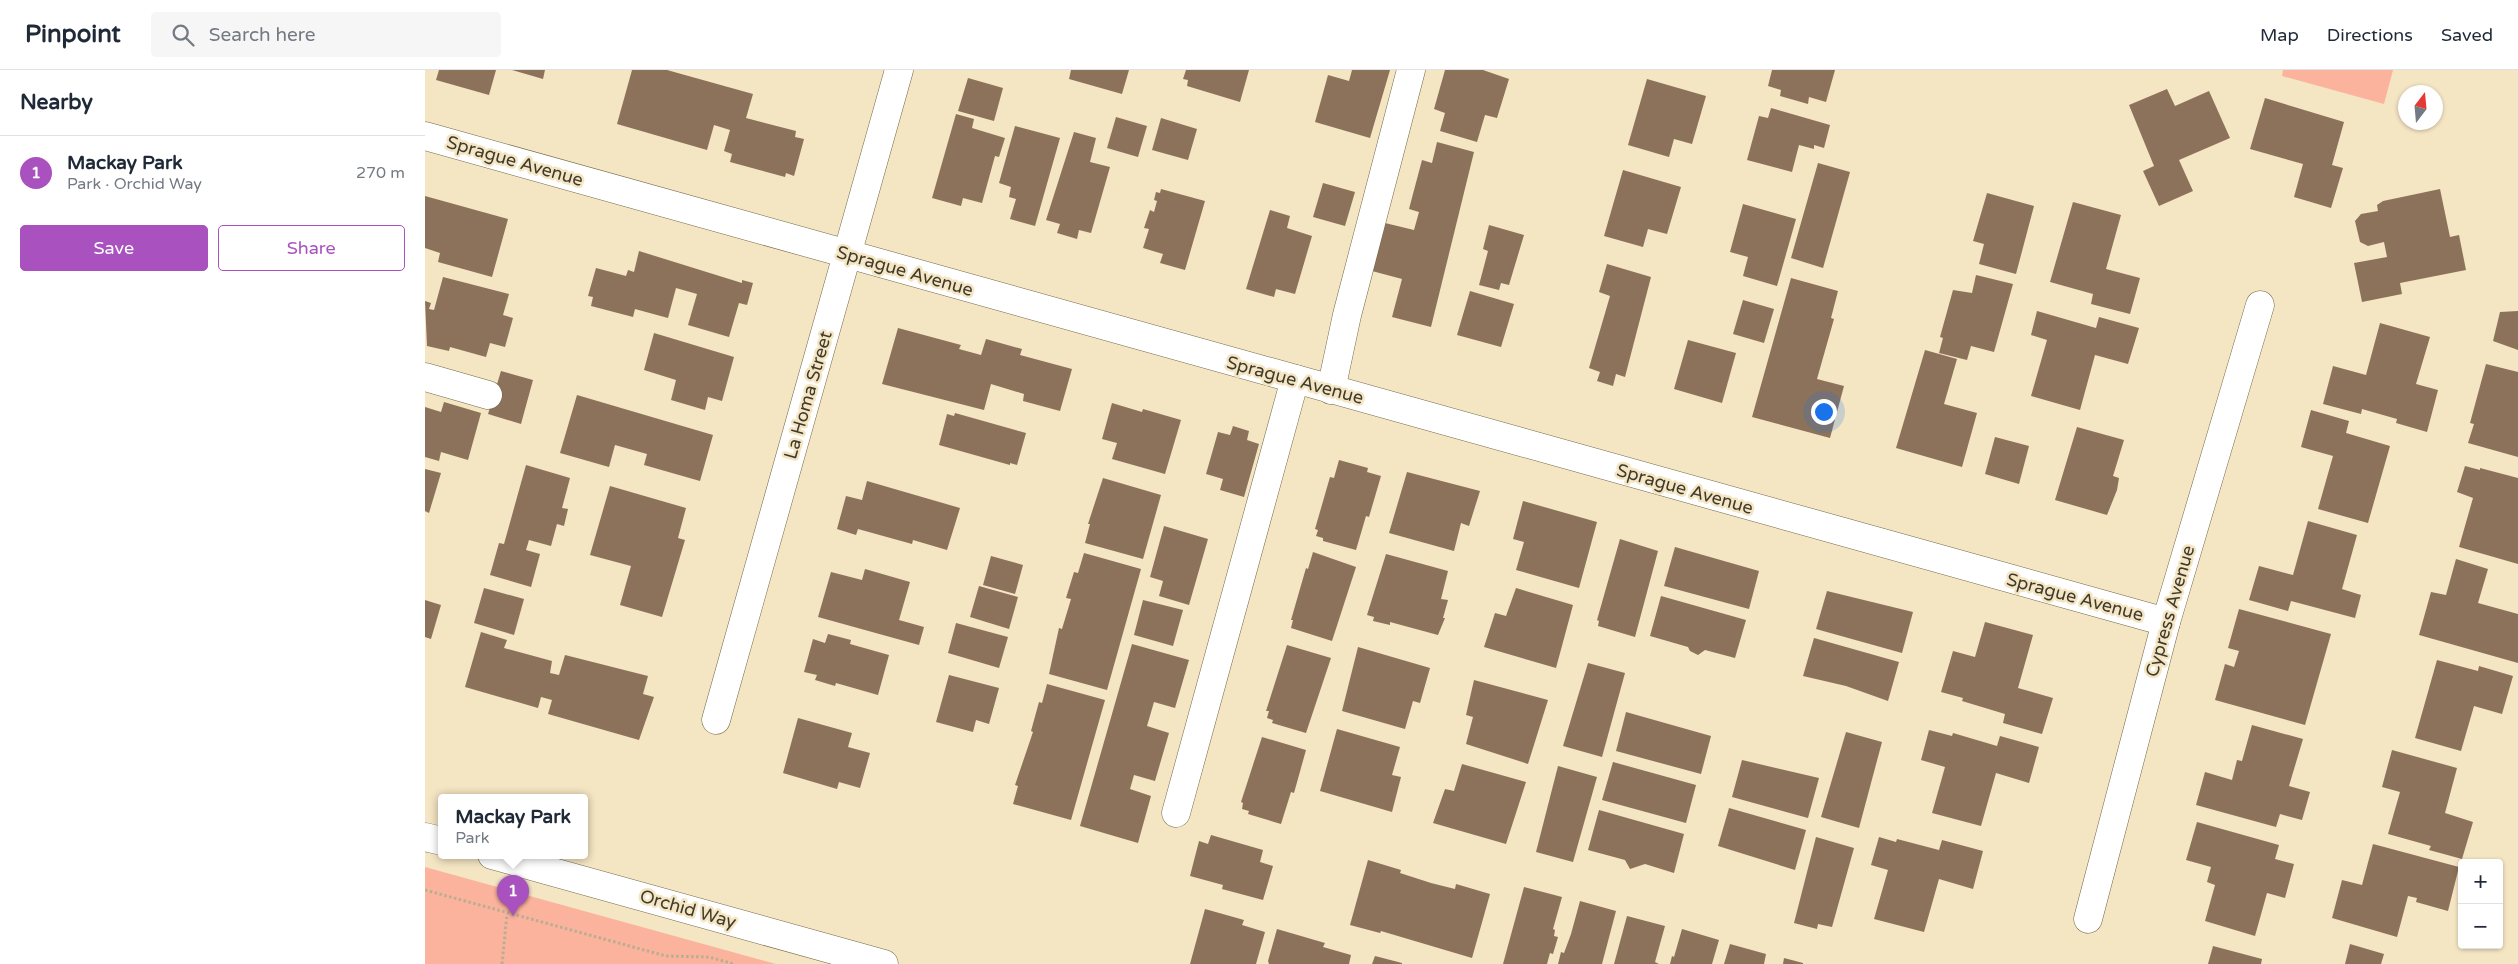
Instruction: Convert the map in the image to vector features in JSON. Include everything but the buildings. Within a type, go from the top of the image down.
[{"type":"street","name":"La Homa Street","points":[[716,720],[899,70]]},
{"type":"street","points":[[1331,390],[1347,315],[1411,70]]},
{"type":"street","name":"Sprague Avenue","points":[[425,136],[2166,622]]},
{"type":"street","name":"Cypress Avenue","points":[[2088,919],[2166,622],[2260,305]]},
{"type":"street","points":[[425,377],[488,395]]},
{"type":"street","points":[[1176,813],[1295,380]]},
{"type":"street","points":[[425,837],[438,840]]},
{"type":"street","name":"Orchid Way","points":[[506,859],[884,964]]},
{"type":"path","points":[[425,890],[666,956],[709,957],[734,964]]},
{"type":"path","points":[[502,964],[507,914]]},
{"type":"shaded area","points":[[2283,70],[2393,70],[2384,104],[2282,76]]},
{"type":"shaded area","points":[[425,867],[776,964],[425,964]]},
{"type":"place","name":"Mackay Park","points":[[513,916]]}]
